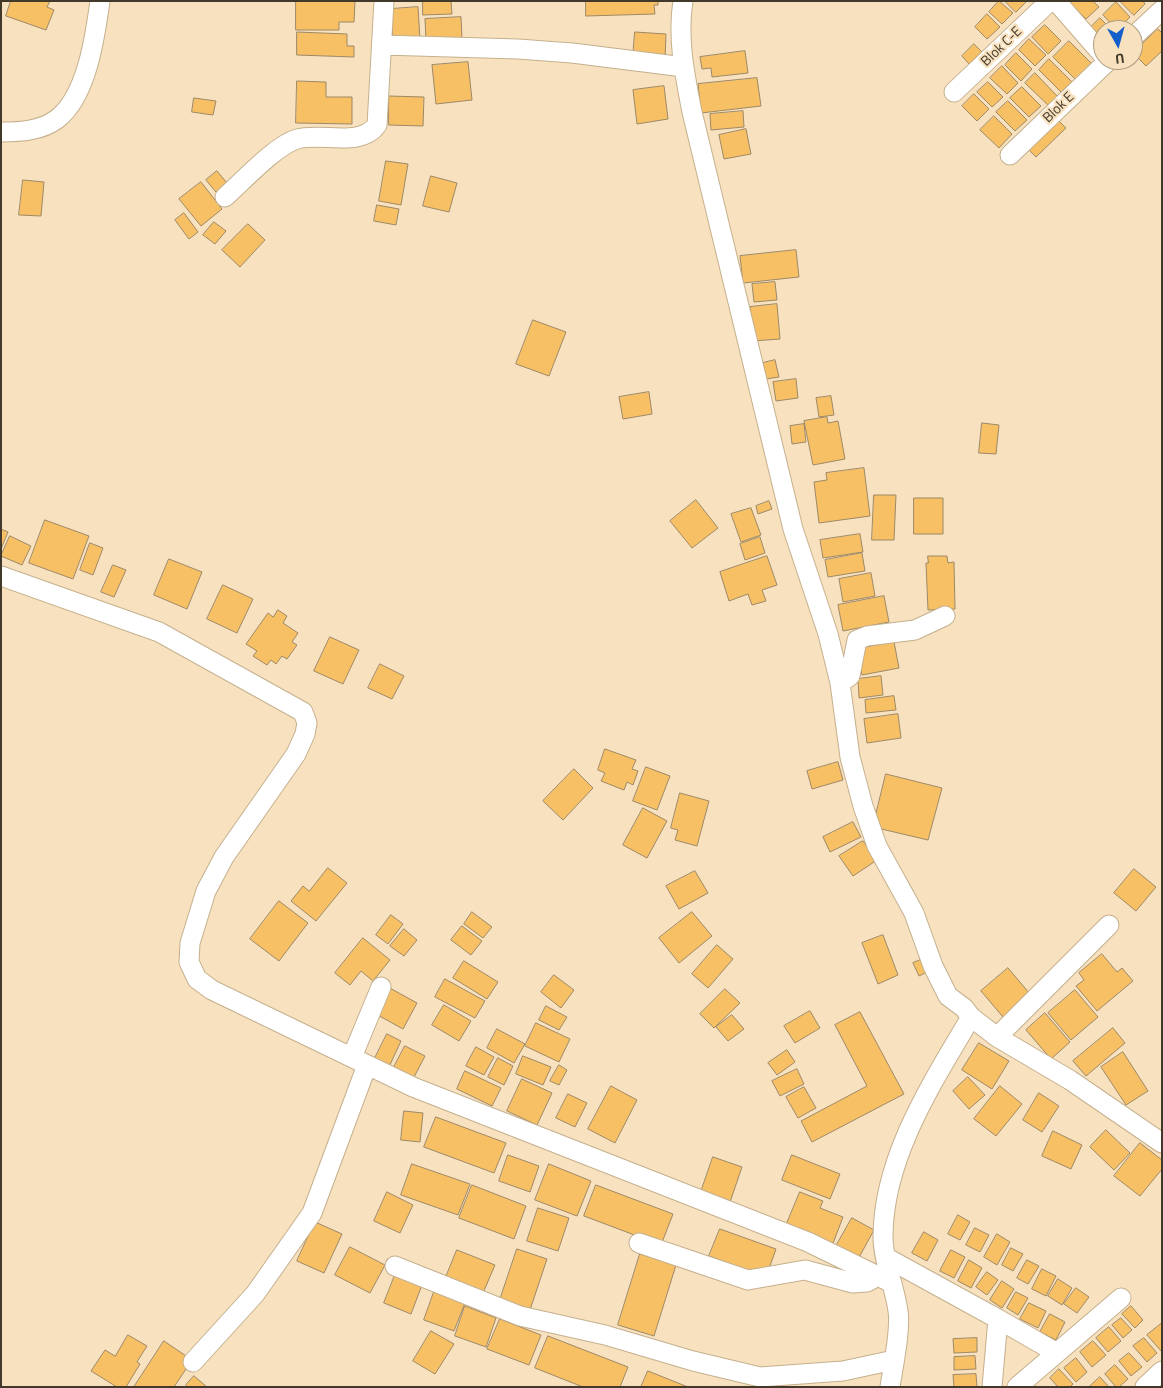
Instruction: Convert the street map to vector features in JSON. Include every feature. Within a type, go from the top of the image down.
[{"type":"street","points":[[1,132],[34,129],[56,119],[70,104],[89,61],[100,1]]},
{"type":"street","points":[[225,198],[282,147],[295,140],[311,137],[362,137],[371,133],[377,125],[384,1]]},
{"type":"street","points":[[683,1],[681,30],[684,67],[692,112],[791,520],[828,634],[840,683],[850,757],[863,806],[877,846],[914,912],[934,966],[948,996],[964,1008],[971,1017],[997,1036],[1070,1080],[1162,1143]]},
{"type":"street","name":"Blok C-E","points":[[954,92],[1050,1]]},
{"type":"street","points":[[1056,1],[1093,43]]},
{"type":"street","points":[[1143,28],[1162,10]]},
{"type":"street","points":[[382,45],[536,50],[684,67]]},
{"type":"street","name":"Blok E","points":[[1010,155],[1096,70]]},
{"type":"street","points":[[1,576],[159,632],[303,712],[307,724],[305,734],[296,754],[224,857],[206,891],[190,943],[189,962],[197,979],[212,990],[413,1087],[808,1242],[885,1279]]},
{"type":"street","points":[[840,683],[850,676],[857,640],[867,636],[915,630],[945,616]]},
{"type":"street","points":[[997,1036],[1109,925]]},
{"type":"street","points":[[193,1362],[255,1294],[312,1213],[381,987]]},
{"type":"street","points":[[890,1387],[899,1313],[885,1279],[887,1258],[883,1239],[884,1212],[890,1178],[905,1140],[971,1017]]},
{"type":"street","points":[[639,1243],[748,1280],[805,1270],[852,1283],[885,1279]]},
{"type":"street","points":[[887,1258],[1057,1353]]},
{"type":"street","points":[[395,1266],[520,1316],[605,1335],[693,1361],[760,1377],[843,1371],[894,1360]]},
{"type":"street","points":[[1017,1387],[1121,1298]]},
{"type":"street","points":[[992,1387],[998,1319]]},
{"type":"street","points":[[1145,1387],[1162,1372]]},
{"type":"building","points":[[11,1],[50,1],[47,7],[54,10],[46,30],[6,16]]},
{"type":"building","points":[[296,1],[355,1],[354,22],[339,22],[339,30],[296,30]]},
{"type":"building","points":[[423,1],[451,1],[452,14],[423,15]]},
{"type":"building","points":[[586,1],[658,1],[658,5],[654,5],[655,14],[586,16]]},
{"type":"building","points":[[999,1],[1013,13],[1002,24],[989,12]]},
{"type":"building","points":[[1005,1],[1027,1],[1016,12]]},
{"type":"building","points":[[1072,1],[1093,1],[1099,7],[1086,19],[1070,3]]},
{"type":"building","points":[[1120,1],[1143,1],[1145,4],[1134,15]]},
{"type":"building","points":[[1116,2],[1130,17],[1127,20],[1108,20],[1103,15]]},
{"type":"building","points":[[418,7],[420,39],[393,40],[391,9]]},
{"type":"building","points":[[987,14],[1000,27],[987,39],[975,27]]},
{"type":"building","points":[[461,17],[462,38],[426,40],[425,19]]},
{"type":"building","points":[[1045,25],[1061,41],[1048,54],[1032,37]]},
{"type":"building","points":[[1158,29],[1162,33],[1162,51],[1146,66],[1143,63],[1143,43]]},
{"type":"building","points":[[297,32],[347,34],[347,46],[354,46],[354,57],[297,55]]},
{"type":"building","points":[[635,32],[666,34],[665,59],[633,57]]},
{"type":"building","points":[[1029,39],[1046,55],[1035,66],[1019,50]]},
{"type":"building","points":[[1069,41],[1093,65],[1077,81],[1053,57]]},
{"type":"building","points":[[974,44],[982,52],[969,64],[962,56]]},
{"type":"building","points":[[745,51],[748,73],[712,77],[711,68],[702,69],[700,57]]},
{"type":"building","points":[[1016,53],[1032,69],[1021,81],[1005,65]]},
{"type":"building","points":[[1049,59],[1072,82],[1061,92],[1039,70]]},
{"type":"building","points":[[468,62],[472,100],[436,104],[432,65]]},
{"type":"building","points":[[1002,66],[1018,83],[1007,94],[990,78]]},
{"type":"building","points":[[1035,73],[1060,99],[1051,108],[1025,83]]},
{"type":"building","points":[[757,78],[761,106],[701,113],[698,84]]},
{"type":"building","points":[[297,81],[326,82],[326,97],[352,97],[352,124],[296,123]]},
{"type":"building","points":[[988,82],[1003,97],[992,107],[977,92]]},
{"type":"building","points":[[664,86],[668,119],[637,124],[633,90]]},
{"type":"building","points":[[1022,87],[1041,106],[1029,117],[1010,98]]},
{"type":"building","points":[[974,94],[989,109],[977,121],[962,106]]},
{"type":"building","points":[[389,96],[424,97],[423,126],[389,125]]},
{"type":"building","points":[[194,98],[216,101],[213,115],[192,112]]},
{"type":"building","points":[[1008,101],[1027,120],[1015,131],[996,112]]},
{"type":"building","points":[[743,111],[744,127],[711,130],[710,114]]},
{"type":"building","points":[[994,116],[1012,134],[999,148],[980,130]]},
{"type":"building","points":[[1057,119],[1066,128],[1036,157],[1027,148]]},
{"type":"building","points":[[746,129],[751,154],[724,159],[719,135]]},
{"type":"building","points":[[386,161],[408,164],[401,205],[379,201]]},
{"type":"building","points":[[217,171],[227,183],[216,192],[206,180]]},
{"type":"building","points":[[431,176],[457,183],[449,212],[423,206]]},
{"type":"building","points":[[23,180],[44,182],[41,216],[19,215]]},
{"type":"building","points":[[201,182],[222,209],[201,226],[179,199]]},
{"type":"building","points":[[377,205],[399,209],[396,225],[374,221]]},
{"type":"building","points":[[184,213],[198,232],[189,239],[175,220]]},
{"type":"building","points":[[214,222],[226,231],[215,244],[203,235]]},
{"type":"building","points":[[248,224],[265,240],[240,267],[222,250]]},
{"type":"building","points":[[796,250],[799,277],[743,283],[740,256]]},
{"type":"building","points":[[775,282],[777,300],[754,302],[752,284]]},
{"type":"building","points":[[777,304],[780,339],[753,341],[750,307]]},
{"type":"building","points":[[533,320],[566,332],[549,376],[516,364]]},
{"type":"building","points":[[775,360],[779,377],[766,379],[763,363]]},
{"type":"building","points":[[796,379],[798,398],[776,401],[773,382]]},
{"type":"building","points":[[649,392],[652,414],[623,419],[619,397]]},
{"type":"building","points":[[831,396],[834,415],[819,417],[816,398]]},
{"type":"building","points":[[827,417],[828,423],[838,421],[845,459],[813,465],[804,421]]},
{"type":"building","points":[[982,423],[999,425],[996,454],[979,453]]},
{"type":"building","points":[[804,424],[806,442],[792,444],[790,426]]},
{"type":"building","points":[[864,468],[870,516],[819,523],[814,482],[827,480],[826,473]]},
{"type":"building","points":[[874,495],[896,495],[894,540],[872,540]]},
{"type":"building","points":[[914,498],[943,498],[943,534],[914,534]]},
{"type":"building","points":[[696,500],[718,528],[692,548],[670,521]]},
{"type":"building","points":[[769,501],[772,509],[758,514],[756,506]]},
{"type":"building","points":[[751,508],[761,535],[741,542],[731,514]]},
{"type":"building","points":[[45,520],[89,536],[73,579],[29,563]]},
{"type":"building","points":[[1,529],[8,532],[1,549]]},
{"type":"building","points":[[860,534],[863,552],[823,558],[820,540]]},
{"type":"building","points":[[10,536],[31,546],[22,565],[1,556]]},
{"type":"building","points":[[760,537],[765,553],[745,560],[740,544]]},
{"type":"building","points":[[90,543],[103,548],[93,575],[80,570]]},
{"type":"building","points":[[862,553],[865,571],[828,577],[825,560]]},
{"type":"building","points":[[767,556],[777,585],[762,590],[766,601],[752,605],[748,594],[729,601],[720,572]]},
{"type":"building","points":[[928,556],[947,556],[948,563],[954,562],[955,609],[928,610],[926,563],[928,563]]},
{"type":"building","points":[[169,559],[202,572],[187,609],[154,595]]},
{"type":"building","points":[[113,565],[126,570],[114,597],[101,592]]},
{"type":"building","points":[[871,573],[875,596],[843,602],[839,579]]},
{"type":"building","points":[[223,585],[253,599],[237,633],[207,619]]},
{"type":"building","points":[[884,596],[889,622],[843,631],[838,605]]},
{"type":"building","points":[[278,610],[287,616],[283,623],[298,633],[292,642],[297,645],[287,659],[282,656],[276,664],[271,660],[267,665],[253,656],[257,651],[246,644],[268,613],[273,617]]},
{"type":"building","points":[[330,637],[359,650],[343,684],[314,671]]},
{"type":"building","points":[[894,642],[899,668],[862,675],[857,649]]},
{"type":"building","points":[[380,664],[404,676],[392,699],[368,688]]},
{"type":"building","points":[[881,676],[883,695],[859,698],[858,679]]},
{"type":"building","points":[[894,696],[896,710],[866,713],[865,700]]},
{"type":"building","points":[[898,714],[901,738],[867,743],[864,719]]},
{"type":"building","points":[[605,749],[636,760],[632,769],[638,771],[633,785],[627,782],[624,790],[601,781],[605,773],[598,770]]},
{"type":"building","points":[[838,762],[843,780],[812,789],[807,771]]},
{"type":"building","points":[[646,767],[670,776],[657,810],[633,801]]},
{"type":"building","points":[[574,769],[593,788],[563,820],[543,801]]},
{"type":"building","points":[[886,774],[942,788],[928,840],[873,827]]},
{"type":"building","points":[[680,793],[709,801],[697,846],[675,840],[678,830],[671,828]]},
{"type":"building","points":[[643,808],[667,821],[647,858],[623,845]]},
{"type":"building","points":[[853,822],[861,837],[830,852],[823,837]]},
{"type":"building","points":[[863,841],[877,860],[853,876],[839,856]]},
{"type":"building","points":[[328,868],[347,883],[316,921],[291,901],[303,886],[309,891]]},
{"type":"building","points":[[1134,869],[1156,887],[1136,911],[1114,893]]},
{"type":"building","points":[[695,871],[708,893],[679,909],[666,886]]},
{"type":"building","points":[[279,901],[308,923],[279,961],[250,939]]},
{"type":"building","points":[[472,912],[492,927],[483,938],[464,924]]},
{"type":"building","points":[[692,912],[712,936],[679,963],[659,938]]},
{"type":"building","points":[[391,915],[403,924],[388,944],[376,935]]},
{"type":"building","points":[[462,926],[482,941],[471,955],[451,940]]},
{"type":"building","points":[[404,929],[417,940],[404,956],[390,946]]},
{"type":"building","points":[[883,935],[898,975],[878,984],[862,943]]},
{"type":"building","points":[[363,938],[390,960],[373,981],[361,971],[350,985],[335,973]]},
{"type":"building","points":[[717,945],[733,959],[708,988],[692,974]]},
{"type":"building","points":[[1102,954],[1117,972],[1122,968],[1133,981],[1097,1011],[1076,986],[1084,980],[1079,973]]},
{"type":"building","points":[[923,959],[929,971],[919,976],[913,963]]},
{"type":"building","points":[[464,961],[498,982],[487,999],[453,978]]},
{"type":"building","points":[[1008,968],[1030,994],[1003,1017],[981,991]]},
{"type":"building","points":[[554,975],[574,990],[561,1008],[541,992]]},
{"type":"building","points":[[445,979],[485,1001],[475,1018],[435,997]]},
{"type":"building","points":[[388,987],[417,1003],[403,1029],[374,1013]]},
{"type":"building","points":[[725,989],[740,1003],[714,1028],[700,1014]]},
{"type":"building","points":[[1075,990],[1098,1017],[1071,1040],[1048,1013]]},
{"type":"building","points":[[444,1005],[471,1021],[459,1041],[432,1025]]},
{"type":"building","points":[[546,1006],[567,1017],[559,1030],[539,1020]]},
{"type":"building","points":[[810,1011],[820,1028],[795,1043],[784,1026]]},
{"type":"building","points":[[860,1012],[904,1094],[812,1142],[801,1121],[867,1086],[835,1025]]},
{"type":"building","points":[[1045,1013],[1070,1042],[1051,1059],[1026,1030]]},
{"type":"building","points":[[732,1015],[744,1029],[728,1041],[716,1027]]},
{"type":"building","points":[[536,1023],[570,1039],[559,1062],[525,1046]]},
{"type":"building","points":[[1113,1028],[1125,1043],[1086,1076],[1073,1061]]},
{"type":"building","points":[[497,1029],[525,1044],[514,1063],[487,1048]]},
{"type":"building","points":[[387,1034],[401,1041],[388,1069],[373,1062]]},
{"type":"building","points":[[979,1043],[1009,1061],[992,1089],[962,1070]]},
{"type":"building","points":[[405,1046],[425,1056],[413,1079],[393,1069]]},
{"type":"building","points":[[476,1047],[494,1057],[484,1075],[466,1066]]},
{"type":"building","points":[[787,1050],[795,1062],[777,1075],[768,1063]]},
{"type":"building","points":[[1123,1052],[1148,1091],[1126,1105],[1101,1067]]},
{"type":"building","points":[[523,1056],[551,1067],[543,1085],[516,1074]]},
{"type":"building","points":[[498,1058],[513,1066],[504,1085],[488,1077]]},
{"type":"building","points":[[559,1065],[567,1070],[559,1085],[550,1081]]},
{"type":"building","points":[[797,1069],[804,1084],[780,1096],[772,1081]]},
{"type":"building","points":[[465,1071],[501,1088],[492,1106],[457,1089]]},
{"type":"building","points":[[968,1077],[985,1095],[969,1109],[953,1091]]},
{"type":"building","points":[[522,1079],[552,1093],[537,1125],[507,1111]]},
{"type":"building","points":[[611,1086],[637,1100],[615,1143],[588,1129]]},
{"type":"building","points":[[1000,1086],[1022,1104],[996,1136],[974,1119]]},
{"type":"building","points":[[804,1087],[816,1108],[798,1118],[786,1097]]},
{"type":"building","points":[[1039,1093],[1059,1106],[1042,1132],[1023,1120]]},
{"type":"building","points":[[568,1094],[587,1103],[575,1127],[556,1118]]},
{"type":"building","points":[[404,1111],[423,1113],[420,1142],[401,1140]]},
{"type":"building","points":[[436,1117],[506,1143],[494,1173],[424,1147]]},
{"type":"building","points":[[1106,1130],[1130,1153],[1114,1170],[1090,1147]]},
{"type":"building","points":[[1053,1131],[1082,1145],[1071,1169],[1042,1156]]},
{"type":"building","points":[[1140,1143],[1162,1160],[1162,1169],[1140,1196],[1114,1176]]},
{"type":"building","points":[[508,1155],[539,1166],[530,1192],[499,1181]]},
{"type":"building","points":[[792,1155],[840,1174],[830,1199],[782,1180]]},
{"type":"building","points":[[713,1157],[742,1167],[730,1202],[701,1192]]},
{"type":"building","points":[[412,1164],[470,1184],[458,1215],[401,1195]]},
{"type":"building","points":[[549,1164],[591,1181],[577,1216],[535,1200]]},
{"type":"building","points":[[472,1185],[526,1206],[514,1239],[459,1218]]},
{"type":"building","points":[[596,1185],[673,1214],[661,1245],[584,1216]]},
{"type":"building","points":[[387,1192],[413,1205],[400,1233],[374,1221]]},
{"type":"building","points":[[800,1192],[823,1201],[820,1208],[843,1217],[832,1246],[785,1228]]},
{"type":"building","points":[[538,1208],[569,1218],[558,1251],[527,1241]]},
{"type":"building","points":[[958,1215],[970,1222],[960,1240],[948,1234]]},
{"type":"building","points":[[852,1218],[874,1230],[857,1261],[835,1248]]},
{"type":"building","points":[[315,1222],[342,1234],[324,1273],[297,1261]]},
{"type":"building","points":[[975,1228],[989,1235],[980,1252],[966,1245]]},
{"type":"building","points":[[720,1229],[776,1249],[766,1277],[709,1256]]},
{"type":"building","points":[[924,1232],[938,1240],[927,1261],[912,1253]]},
{"type":"building","points":[[997,1234],[1010,1242],[997,1265],[984,1257]]},
{"type":"building","points":[[350,1247],[385,1265],[370,1293],[335,1275]]},
{"type":"building","points":[[1011,1248],[1023,1254],[1013,1271],[1002,1265]]},
{"type":"building","points":[[517,1249],[547,1259],[530,1310],[500,1300]]},
{"type":"building","points":[[457,1250],[495,1265],[483,1293],[446,1277]]},
{"type":"building","points":[[951,1250],[965,1257],[954,1278],[940,1271]]},
{"type":"building","points":[[640,1254],[676,1265],[654,1336],[618,1325]]},
{"type":"building","points":[[969,1260],[982,1268],[971,1288],[958,1281]]},
{"type":"building","points":[[1027,1260],[1039,1266],[1028,1284],[1017,1278]]},
{"type":"building","points":[[1042,1269],[1056,1276],[1046,1296],[1032,1289]]},
{"type":"building","points":[[987,1272],[998,1280],[987,1295],[976,1287]]},
{"type":"building","points":[[395,1275],[422,1285],[411,1314],[384,1303]]},
{"type":"building","points":[[1058,1279],[1072,1288],[1062,1305],[1048,1296]]},
{"type":"building","points":[[1002,1281],[1014,1289],[1002,1308],[990,1300]]},
{"type":"building","points":[[1076,1288],[1089,1297],[1077,1313],[1064,1304]]},
{"type":"building","points":[[434,1292],[465,1303],[454,1331],[424,1320]]},
{"type":"building","points":[[1016,1292],[1028,1298],[1018,1315],[1007,1308]]},
{"type":"building","points":[[1029,1303],[1046,1311],[1038,1328],[1020,1319]]},
{"type":"building","points":[[465,1306],[496,1318],[486,1347],[455,1336]]},
{"type":"building","points":[[1131,1306],[1143,1320],[1135,1328],[1122,1314]]},
{"type":"building","points":[[1050,1314],[1065,1322],[1056,1340],[1040,1332]]},
{"type":"building","points":[[1121,1318],[1132,1330],[1123,1338],[1112,1325]]},
{"type":"building","points":[[500,1319],[541,1335],[529,1365],[487,1349]]},
{"type":"building","points":[[1162,1323],[1162,1352],[1147,1335]]},
{"type":"building","points":[[1109,1327],[1121,1341],[1108,1352],[1096,1338]]},
{"type":"building","points":[[431,1331],[454,1344],[435,1374],[413,1361]]},
{"type":"building","points":[[128,1335],[147,1346],[137,1362],[140,1364],[126,1387],[117,1387],[91,1371],[105,1350],[115,1356]]},
{"type":"building","points":[[548,1336],[628,1367],[620,1387],[583,1387],[535,1368]]},
{"type":"building","points":[[977,1338],[977,1352],[954,1353],[953,1339]]},
{"type":"building","points":[[1144,1338],[1157,1353],[1147,1362],[1133,1346]]},
{"type":"building","points":[[164,1341],[192,1360],[174,1387],[134,1387]]},
{"type":"building","points":[[1093,1341],[1106,1355],[1092,1367],[1080,1352]]},
{"type":"building","points":[[1129,1353],[1142,1367],[1131,1376],[1119,1361]]},
{"type":"building","points":[[975,1356],[976,1369],[954,1370],[954,1357]]},
{"type":"building","points":[[1076,1358],[1087,1372],[1076,1382],[1064,1368]]},
{"type":"building","points":[[1115,1365],[1128,1379],[1119,1387],[1116,1387],[1105,1374]]},
{"type":"building","points":[[1059,1369],[1073,1384],[1070,1387],[1058,1387],[1050,1378]]},
{"type":"building","points":[[648,1371],[688,1387],[641,1387]]},
{"type":"building","points":[[976,1374],[977,1387],[954,1387],[953,1375]]},
{"type":"building","points":[[194,1376],[207,1387],[187,1387],[186,1385]]},
{"type":"building","points":[[1100,1377],[1109,1387],[1089,1387]]}]
